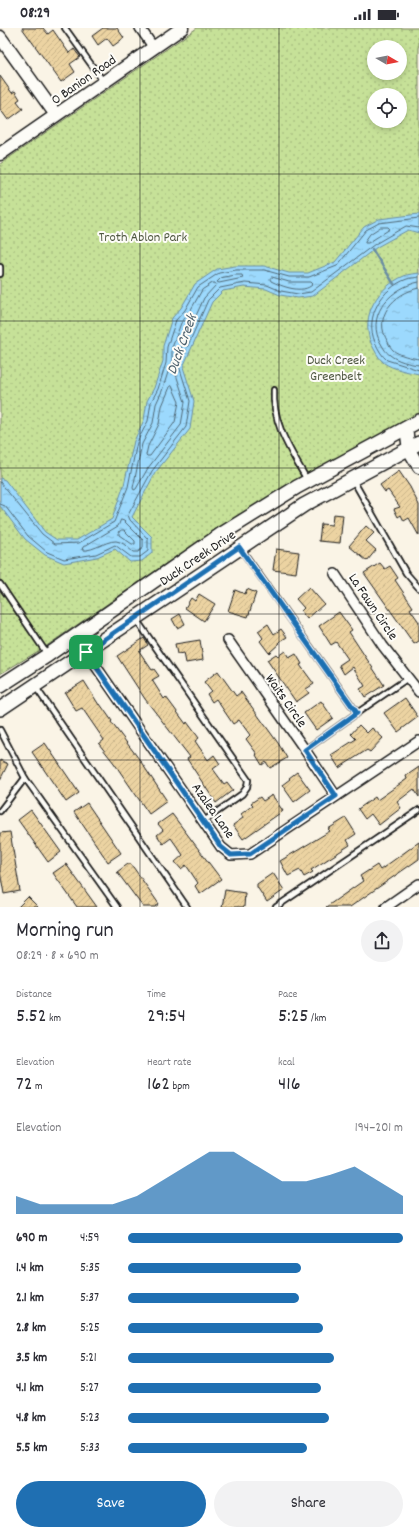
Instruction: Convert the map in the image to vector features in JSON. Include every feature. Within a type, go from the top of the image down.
[{"type":"main road","name":"Duck Creek Drive","points":[[0,686],[48,655],[220,535],[308,481],[419,421]]},
{"type":"main road","name":"Duck Creek Drive","points":[[0,709],[239,547],[304,505],[352,478],[414,447]]},
{"type":"street","points":[[140,28],[154,48]]},
{"type":"street","name":"O Banion Road","points":[[1,150],[56,115],[182,28]]},
{"type":"street","points":[[0,37],[56,115]]},
{"type":"street","points":[[406,428],[419,439]]},
{"type":"street","points":[[406,428],[414,447],[419,467]]},
{"type":"street","name":"La Fawn Circle","points":[[335,574],[383,646],[419,692]]},
{"type":"street","name":"Azalea Lane","points":[[75,636],[221,847],[231,855],[250,854],[336,796],[378,770],[419,741]]},
{"type":"street","name":"Waits Circle","points":[[228,640],[336,796]]},
{"type":"street","points":[[386,907],[419,884]]},
{"type":"lane","points":[[65,28],[104,82]]},
{"type":"lane","points":[[0,267],[0,274]]},
{"type":"lane","points":[[274,390],[274,408],[280,430],[308,481]]},
{"type":"lane","points":[[352,478],[406,573],[419,588]]},
{"type":"lane","points":[[239,547],[357,713]]},
{"type":"lane","points":[[0,584],[48,655]]},
{"type":"lane","points":[[135,618],[248,780],[247,786],[242,794],[204,821]]},
{"type":"lane","points":[[305,750],[408,678]]},
{"type":"lane","points":[[34,686],[187,907]]},
{"type":"lane","points":[[0,730],[24,778],[117,907]]},
{"type":"lane","points":[[0,811],[24,778]]},
{"type":"lane","points":[[276,907],[419,810]]},
{"type":"green space","points":[[197,28],[419,28],[419,414],[348,454],[292,482],[174,558],[45,647],[0,674],[0,164]]},
{"type":"water","name":"Duck Creek","points":[[419,214],[419,233],[408,230],[377,247],[313,296],[298,298],[280,295],[266,289],[244,287],[223,291],[212,302],[183,367],[194,401],[190,429],[155,473],[132,517],[152,537],[152,553],[142,561],[130,562],[115,549],[97,557],[64,563],[45,555],[25,539],[0,506],[0,478],[5,480],[45,532],[57,540],[77,540],[112,519],[124,485],[134,441],[144,420],[147,401],[154,388],[163,361],[163,346],[172,318],[181,308],[195,284],[217,269],[235,266],[264,266],[289,273],[308,273],[335,262],[364,227],[379,219]]},
{"type":"water","points":[[419,273],[419,374],[396,369],[382,361],[371,343],[368,333],[368,322],[374,303],[386,287],[404,276]]},
{"type":"building","points":[[22,28],[43,28],[48,34],[53,30],[69,53],[74,49],[80,57],[70,64],[75,72],[61,82]]},
{"type":"building","points":[[103,28],[117,28],[124,38],[113,46],[107,38],[98,45],[92,36]]},
{"type":"building","points":[[0,76],[12,93],[15,91],[20,99],[17,101],[23,109],[8,120],[0,109]]},
{"type":"building","points":[[399,471],[410,487],[419,505],[419,536],[409,518],[404,521],[401,515],[398,517],[394,509],[400,507],[388,490],[385,492],[380,485]]},
{"type":"building","points":[[333,514],[343,515],[340,543],[319,541],[321,524],[332,525]]},
{"type":"building","points":[[366,526],[374,533],[366,541],[376,550],[367,561],[349,546]]},
{"type":"building","points":[[276,549],[299,552],[296,573],[273,570]]},
{"type":"building","points":[[380,563],[385,569],[390,566],[398,578],[395,580],[413,607],[410,609],[419,622],[419,641],[414,644],[364,573]]},
{"type":"building","points":[[309,587],[324,604],[307,619],[301,611],[304,608],[296,599]]},
{"type":"building","points":[[247,589],[256,593],[248,617],[228,611],[235,590],[245,594]]},
{"type":"building","points":[[199,594],[215,604],[204,621],[185,608],[191,598],[195,601]]},
{"type":"building","points":[[339,612],[352,630],[349,632],[384,685],[365,697],[360,689],[365,686],[353,667],[344,674],[339,665],[348,659],[336,642],[331,645],[319,626]]},
{"type":"building","points":[[180,614],[185,624],[177,628],[172,619]]},
{"type":"building","points":[[268,624],[274,634],[281,629],[287,637],[279,642],[280,643],[269,653],[260,641],[263,638],[258,631]]},
{"type":"building","points":[[144,638],[148,645],[139,651],[152,670],[154,669],[159,676],[152,680],[164,699],[166,697],[186,724],[187,722],[199,738],[195,741],[208,760],[214,755],[220,764],[213,769],[224,784],[227,782],[233,790],[216,803],[187,759],[190,757],[145,699],[117,656]]},
{"type":"building","points":[[200,640],[203,660],[186,663],[184,653],[177,654],[175,644]]},
{"type":"building","points":[[285,651],[289,658],[296,654],[302,664],[300,665],[314,684],[306,689],[309,693],[296,702],[267,660],[276,654],[278,656]]},
{"type":"building","points":[[218,671],[236,696],[241,692],[287,758],[270,768],[266,762],[262,765],[256,755],[257,754],[246,739],[250,735],[239,720],[233,724],[216,699],[212,702],[207,694],[211,691],[204,682]]},
{"type":"building","points":[[84,681],[99,705],[100,704],[112,721],[111,722],[139,759],[167,801],[149,814],[99,744],[104,740],[82,708],[76,711],[65,693]]},
{"type":"building","points":[[405,698],[418,717],[398,732],[384,713]]},
{"type":"building","points":[[321,701],[333,718],[316,730],[304,713]]},
{"type":"building","points":[[359,725],[367,733],[372,728],[383,738],[370,752],[367,750],[339,768],[331,755],[356,739],[351,734]]},
{"type":"building","points":[[45,743],[79,793],[66,802],[32,752]]},
{"type":"building","points":[[0,760],[8,764],[0,780]]},
{"type":"building","points":[[419,767],[419,797],[414,789],[397,802],[401,808],[379,825],[371,814],[365,819],[358,809],[375,797],[377,800],[407,779],[406,776]]},
{"type":"building","points":[[297,772],[310,790],[294,802],[282,785]]},
{"type":"building","points":[[272,795],[283,811],[243,839],[233,825],[243,818],[241,814],[253,805],[251,803],[260,797],[263,801]]},
{"type":"building","points":[[87,803],[121,853],[108,862],[74,812]]},
{"type":"building","points":[[31,810],[61,852],[48,862],[18,820]]},
{"type":"building","points":[[172,814],[221,879],[200,894],[195,886],[198,883],[186,865],[181,869],[175,862],[183,855],[171,838],[163,844],[157,835],[163,830],[158,824]]},
{"type":"building","points":[[346,818],[356,834],[347,840],[350,845],[311,870],[313,872],[304,877],[300,870],[288,876],[280,861],[330,831],[328,829]]},
{"type":"building","points":[[10,832],[20,891],[4,894],[0,871],[0,833]]},
{"type":"building","points":[[419,842],[419,859],[350,907],[326,907],[363,881],[360,876],[377,865],[380,870]]},
{"type":"building","points":[[66,864],[97,907],[77,907],[53,873]]},
{"type":"building","points":[[128,864],[131,864],[159,904],[155,907],[143,907],[117,872]]},
{"type":"building","points":[[273,873],[284,890],[267,902],[257,887],[257,884]]},
{"type":"building","points":[[225,890],[245,893],[244,907],[222,907]]},
{"type":"building","points":[[28,897],[38,907],[18,907]]},
{"type":"waterway","points":[[372,249],[394,284]]},
{"type":"route","points":[[239,547],[357,713],[305,750],[336,796],[250,854],[231,855],[221,847],[86,652],[239,547]]},
{"type":"park label","name":"Troth Ablon Park","points":[[143,236]]},
{"type":"park label","name":"Duck Creek Greenbelt","points":[[336,368]]}]
